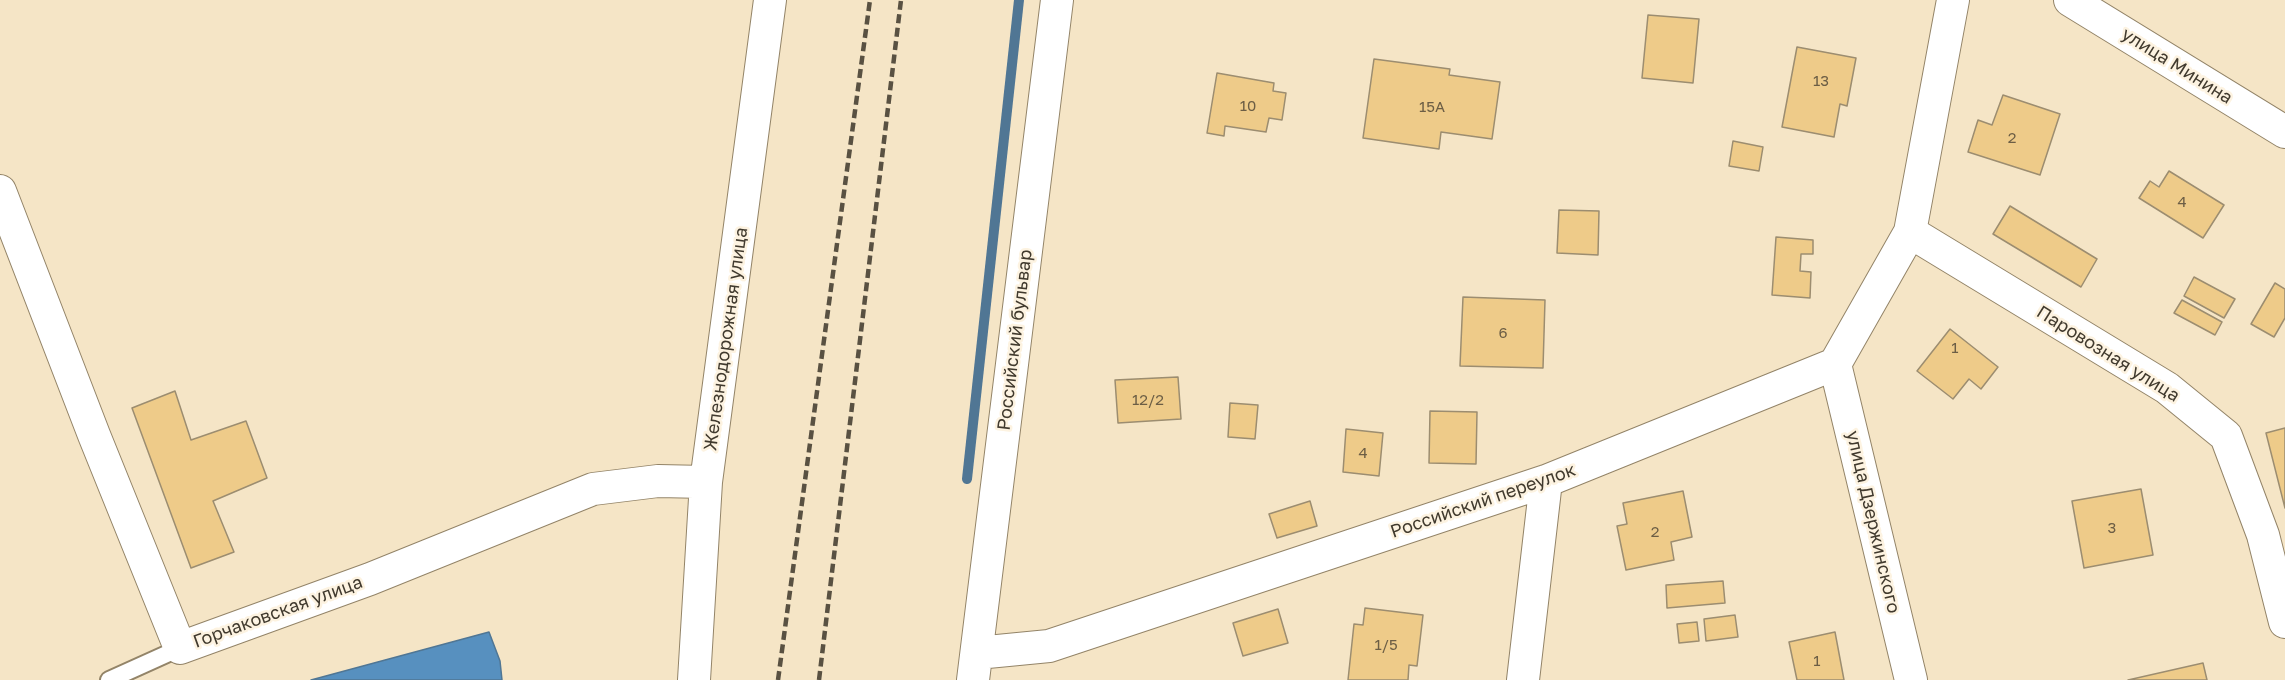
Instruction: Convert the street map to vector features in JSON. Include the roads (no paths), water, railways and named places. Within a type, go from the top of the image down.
[{"type":"street","name":"Железнодорожная улица","points":[[694,680],[706,482],[770,0]]},
{"type":"street","name":"Российский бульвар","points":[[975,666],[1057,0]]},
{"type":"street","points":[[1835,363],[1910,232],[1953,0]]},
{"type":"street","name":"улица Минина","points":[[2070,0],[2285,132]]},
{"type":"street","name":"Горчаковская улица","points":[[0,192],[180,648],[370,579],[593,489],[658,481],[706,482]]},
{"type":"street","name":"Паровозная улица","points":[[1910,232],[2167,388],[2226,436],[2263,534],[2285,622]]},
{"type":"street","name":"Российский переулок","points":[[975,666],[1048,646],[1546,481],[1835,363]]},
{"type":"street","name":"улица Дзержинского","points":[[1835,363],[1911,680]]},
{"type":"street","points":[[1523,680],[1546,481]]},
{"type":"lane","points":[[109,680],[180,648]]},
{"type":"water","points":[[489,632],[500,661],[502,680],[311,680]]},
{"type":"waterway","points":[[967,479],[1019,0]]},
{"type":"railway","points":[[778,680],[870,0]]},
{"type":"railway","points":[[819,680],[901,0]]}]
